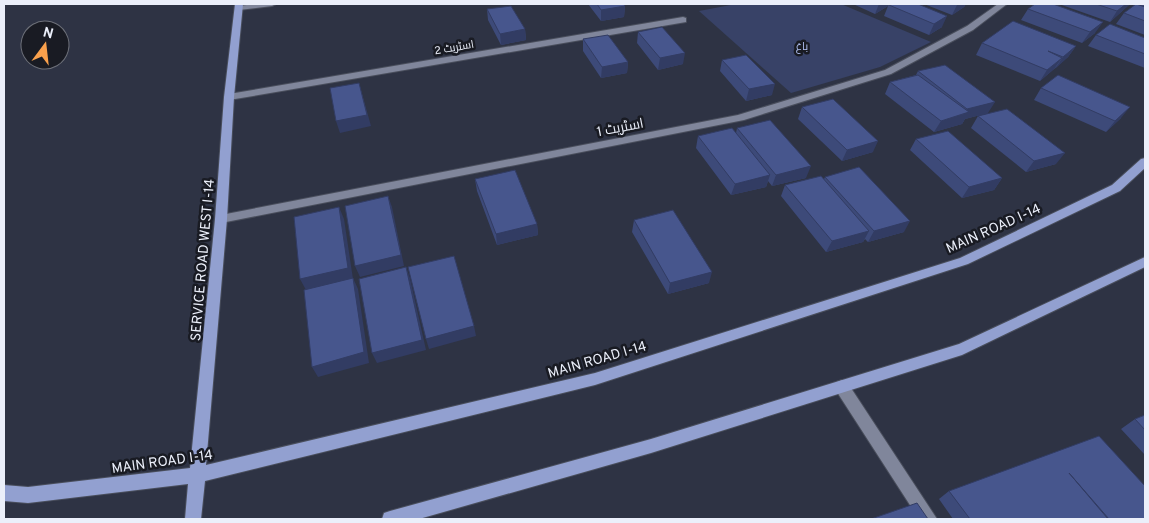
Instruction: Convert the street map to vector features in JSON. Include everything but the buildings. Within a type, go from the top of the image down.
[{"type":"main road","name":"SERVICE ROAD WEST I-14","points":[[193,519],[221,219],[229,97],[239,6]]},
{"type":"main road","name":"MAIN ROAD I-14","points":[[4,494],[28,495],[197,475],[595,379],[964,261],[1116,188],[1145,162]]},
{"type":"main road","points":[[390,519],[651,446],[962,349],[1145,262]]},
{"type":"street","points":[[239,6],[272,4]]},
{"type":"street","name":"اسٹریٹ 1","points":[[221,219],[740,118],[888,72],[970,28],[1003,4]]},
{"type":"street","name":"اسٹریٹ 2","points":[[229,97],[683,20]]},
{"type":"street","points":[[842,387],[929,519]]},
{"type":"green space","name":"باغ","points":[[736,4],[841,4],[931,42],[880,67],[791,93],[699,11]]}]
